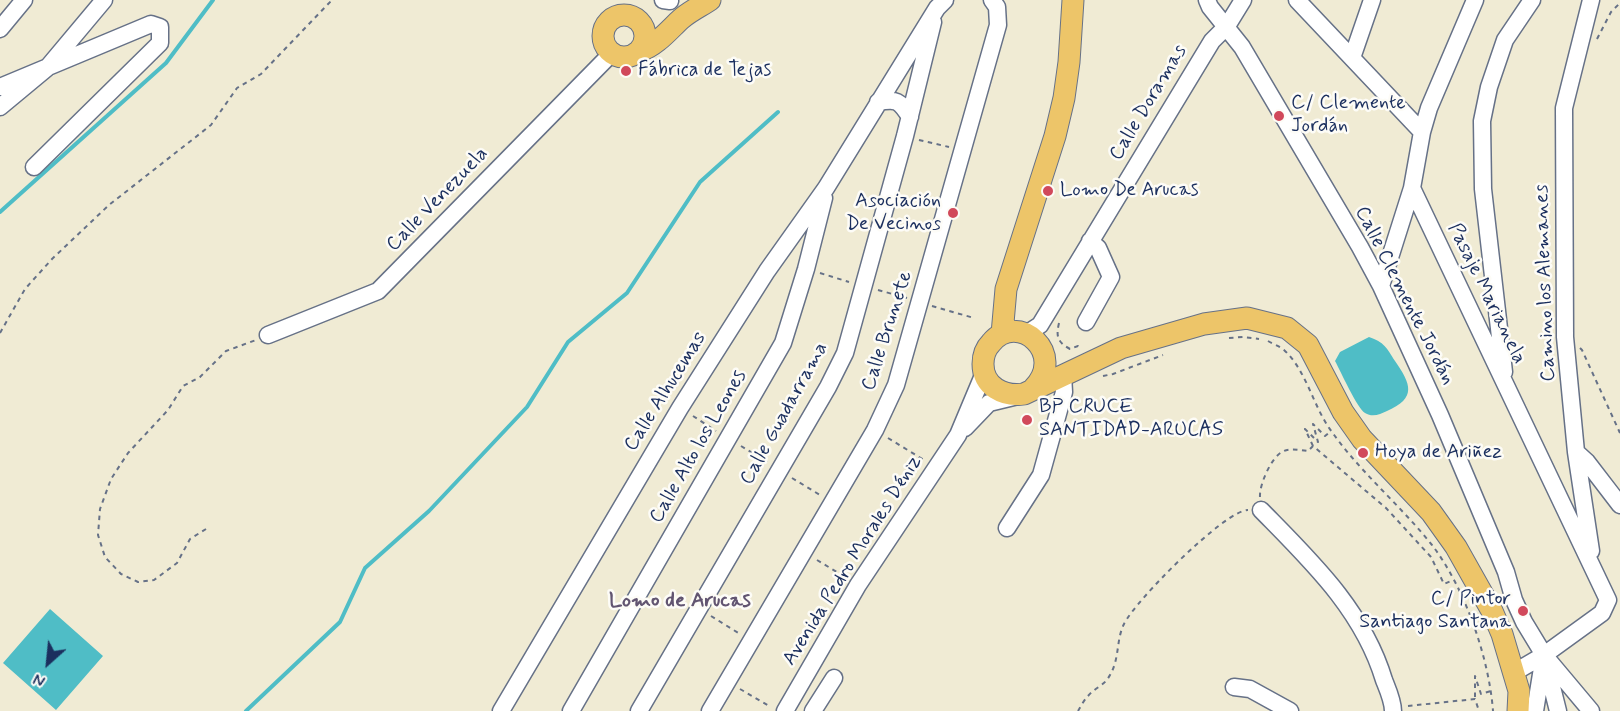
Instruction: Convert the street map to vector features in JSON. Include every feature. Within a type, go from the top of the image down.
[{"type":"main road","points":[[607,0],[602,15],[605,26],[603,41],[612,53],[626,57],[646,49],[674,27],[671,4]]},
{"type":"main road","points":[[671,4],[710,0]]},
{"type":"main road","points":[[1073,0],[1069,62],[1055,136],[1010,275],[1003,306],[1028,337],[1061,363],[1090,362]]},
{"type":"main road","points":[[605,26],[615,16],[630,11],[666,22],[671,4]]},
{"type":"main road","points":[[630,11],[645,30],[646,38],[640,51]]},
{"type":"main road","points":[[1028,337],[994,339],[984,355],[984,373],[988,382],[1000,392],[1009,395],[1029,392],[1121,348],[1204,324],[1247,318],[1287,328],[1308,345],[1343,412],[1362,439],[1431,512],[1456,547],[1503,634],[1519,691],[1518,711]]},
{"type":"main road","points":[[1028,337],[1045,374],[1029,392]]},
{"type":"street","points":[[0,29],[24,0]]},
{"type":"street","points":[[0,107],[47,68],[104,0]]},
{"type":"street","name":"Calle Brunete","points":[[710,711],[875,430],[896,386],[998,25],[997,8],[992,0]]},
{"type":"street","name":"Calle Clemente Jordán","points":[[1207,0],[1242,47],[1381,286],[1440,415],[1506,572],[1514,600],[1524,622],[1544,655],[1570,683],[1591,711]]},
{"type":"street","name":"Calle Doramas","points":[[1028,337],[1090,241],[1212,40],[1227,26],[1243,0]]},
{"type":"street","points":[[1297,0],[1422,132]]},
{"type":"street","points":[[1352,58],[1372,0]]},
{"type":"street","points":[[1381,286],[1412,188],[1422,132],[1429,108],[1475,0]]},
{"type":"street","points":[[1505,382],[1483,189],[1482,121],[1489,87],[1505,40],[1533,0]]},
{"type":"street","name":"Camino los Alemanes","points":[[1590,0],[1564,108],[1565,337],[1576,452],[1593,567]]},
{"type":"street","name":"Calle Alhucemas","points":[[501,711],[680,408],[767,271],[826,188],[941,4]]},
{"type":"street","name":"Calle Guadarrama","points":[[639,711],[828,387],[844,353],[941,4]]},
{"type":"street","points":[[0,87],[151,24],[160,27],[160,43],[34,167]]},
{"type":"street","name":"Calle Venezuela","points":[[268,335],[378,291],[612,53]]},
{"type":"street","points":[[878,102],[893,99],[901,103],[910,117]]},
{"type":"street","name":"Calle Alto los Leones","points":[[571,711],[783,343],[806,269],[826,188]]},
{"type":"street","name":"Pasaje Marianela","points":[[1412,188],[1608,600],[1602,613],[1544,655],[1515,672]]},
{"type":"street","points":[[1086,322],[1111,277],[1098,248],[1090,241]]},
{"type":"street","points":[[958,435],[984,373]]},
{"type":"street","points":[[1007,528],[1041,475],[1064,392],[1063,375]]},
{"type":"street","points":[[958,435],[989,403],[1029,392]]},
{"type":"street","name":"Avenida Pedro Morales Déniz","points":[[785,711],[858,585],[958,435]]},
{"type":"street","points":[[1576,452],[1587,462],[1620,505]]},
{"type":"street","points":[[1261,510],[1327,577],[1352,612],[1377,656],[1393,710]]},
{"type":"street","points":[[1492,611],[1514,600]]},
{"type":"street","points":[[1503,634],[1524,622]]},
{"type":"street","points":[[1535,711],[1544,655]]},
{"type":"street","points":[[1544,655],[1558,711]]},
{"type":"street","points":[[813,711],[834,678]]},
{"type":"street","points":[[1234,687],[1250,689],[1290,711]]},
{"type":"path","points":[[0,333],[26,289],[52,259],[110,205],[212,125],[237,88],[261,74],[332,0]]},
{"type":"path","points":[[905,136],[962,151]]},
{"type":"path","points":[[806,269],[974,318]]},
{"type":"path","points":[[1059,322],[1056,335],[1060,344],[1070,348],[1078,346],[1085,350],[1090,362],[1104,376],[1163,354]]},
{"type":"path","points":[[206,529],[190,538],[177,563],[154,580],[138,582],[121,574],[105,557],[98,535],[100,509],[111,479],[128,453],[168,410],[183,386],[200,377],[226,351],[268,335]]},
{"type":"path","points":[[1222,339],[1243,337],[1265,340],[1282,348],[1296,365],[1319,411],[1347,452],[1433,546],[1453,580],[1477,633],[1491,691],[1493,711]]},
{"type":"path","points":[[1565,337],[1582,350],[1620,433]]},
{"type":"path","points":[[680,408],[832,503]]},
{"type":"path","points":[[1331,431],[1325,436],[1313,424],[1318,442],[1305,429],[1313,446],[1386,508],[1431,557],[1444,584],[1453,580]]},
{"type":"path","points":[[875,430],[936,468]]},
{"type":"path","points":[[1078,711],[1089,695],[1106,681],[1116,662],[1124,624],[1161,577],[1222,523],[1241,510],[1261,510],[1260,492],[1268,469],[1276,456],[1283,451],[1294,449],[1308,451],[1313,446]]},
{"type":"path","points":[[803,552],[858,585]]},
{"type":"path","points":[[698,609],[750,640]]},
{"type":"path","points":[[1479,711],[1475,699],[1475,676],[1481,694],[1491,691]]},
{"type":"path","points":[[727,682],[777,711]]},
{"type":"path","points":[[1393,710],[1475,699]]},
{"type":"water","points":[[1369,337],[1382,343],[1387,349],[1405,377],[1408,390],[1407,396],[1397,406],[1374,415],[1362,410],[1335,361],[1340,352]]},
{"type":"water","points":[[50,609],[103,656],[56,710],[3,663]]},
{"type":"waterway","points":[[0,212],[166,63],[213,0]]},
{"type":"waterway","points":[[246,711],[340,622],[365,568],[429,511],[527,407],[568,342],[627,293],[700,182],[778,112]]},
{"type":"place","name":"Fábrica de Tejas","points":[[626,71]]},
{"type":"place","name":"C/ Clemente Jordán","points":[[1279,116]]},
{"type":"place","name":"Lomo De Arucas","points":[[1048,191]]},
{"type":"place","name":"Asociación De Vecinos","points":[[953,213]]},
{"type":"place","name":"BP CRUCE SANTIDAD-ARUCAS","points":[[1027,420]]},
{"type":"place","name":"Hoya de Ariñez","points":[[1363,453]]},
{"type":"place","name":"C/ Pintor Santiago Santana","points":[[1523,611]]},
{"type":"district","name":"Lomo de Arucas","points":[[680,602]]}]
